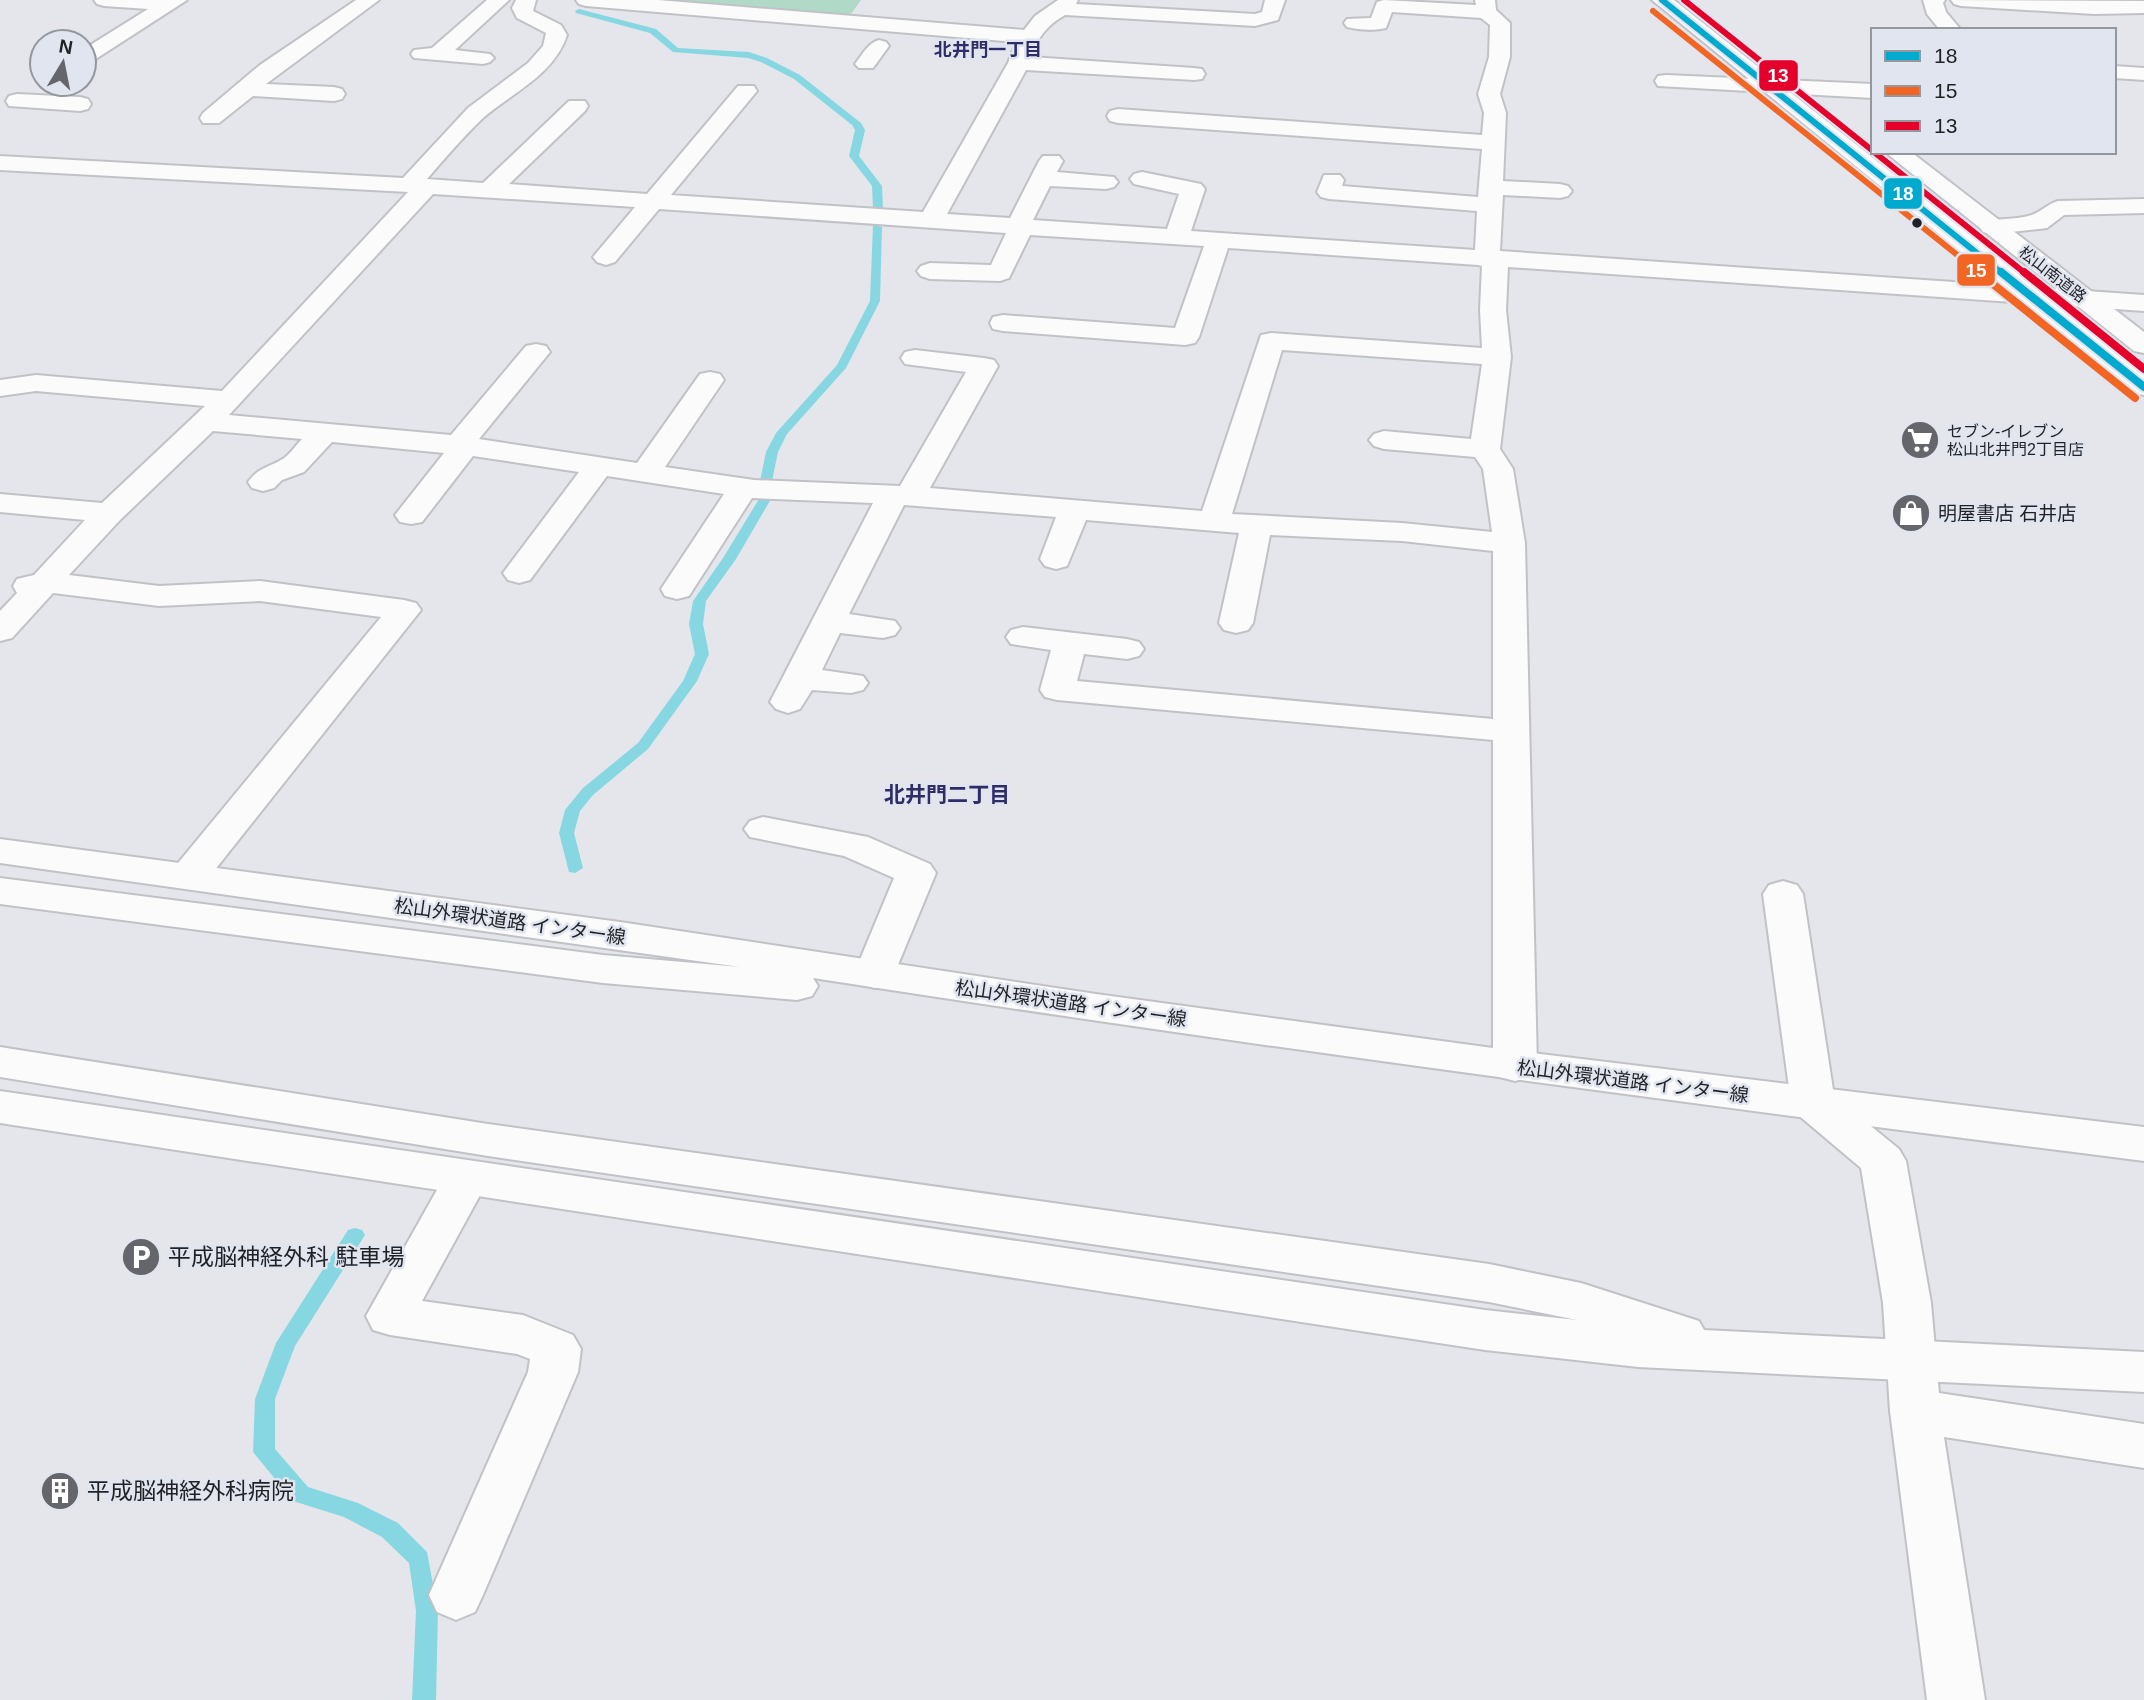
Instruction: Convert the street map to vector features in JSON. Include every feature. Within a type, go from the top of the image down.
[{"type":"main road","points":[[104,0],[173,3]]},
{"type":"main road","points":[[211,118],[268,70],[369,0]]},
{"type":"main road","points":[[483,58],[426,54],[499,0]]},
{"type":"main road","points":[[0,631],[109,513],[229,400],[418,186],[475,114],[537,66],[552,50],[557,34],[554,29],[524,14],[522,8],[526,0]]},
{"type":"main road","points":[[588,0],[1023,52],[1191,82],[1201,58],[1212,58]]},
{"type":"main road","points":[[1026,13],[1061,8],[1264,20],[1271,16],[1275,0]]},
{"type":"main road","name":"松山南道路","points":[[1662,0],[2144,387]]},
{"type":"main road","points":[[1697,0],[1871,132]]},
{"type":"main road","points":[[1935,0],[1931,1],[1937,13],[1949,28]]},
{"type":"main road","points":[[1961,0],[2094,8],[2144,7]]},
{"type":"main road","points":[[98,49],[173,3]]},
{"type":"main road","points":[[1354,23],[1379,24],[1384,6],[1486,6],[1500,23],[1499,64],[1493,75],[1488,98],[1495,113],[1490,196],[1497,357],[1491,384],[1485,449],[1498,469],[1509,543],[1515,1066]]},
{"type":"main road","points":[[930,222],[1023,52],[1045,18],[1061,8]]},
{"type":"main road","points":[[771,29],[765,35],[833,41]]},
{"type":"main road","points":[[855,44],[904,48]]},
{"type":"main road","points":[[866,64],[879,46]]},
{"type":"main road","points":[[981,53],[1023,52]]},
{"type":"main road","points":[[2116,72],[2144,74]]},
{"type":"main road","points":[[1666,81],[1871,91]]},
{"type":"main road","points":[[0,85],[28,86]]},
{"type":"main road","points":[[248,89],[334,94]]},
{"type":"main road","points":[[606,257],[746,91]]},
{"type":"main road","points":[[5,109],[28,93]]},
{"type":"main road","points":[[5,109],[80,104]]},
{"type":"main road","points":[[488,191],[577,106]]},
{"type":"main road","points":[[1118,116],[1423,148],[1494,143]]},
{"type":"main road","points":[[187,117],[236,120]]},
{"type":"main road","name":"松山南道路","points":[[1899,154],[2144,345]]},
{"type":"main road","points":[[0,163],[418,186],[2144,303]]},
{"type":"main road","points":[[930,271],[1000,273],[1047,169],[1106,182]]},
{"type":"main road","points":[[1142,179],[1165,181],[1172,187],[1193,188],[1176,239]]},
{"type":"main road","points":[[1332,180],[1329,192],[1490,196],[1560,192]]},
{"type":"main road","points":[[1992,227],[2038,223],[2058,208],[2144,206]]},
{"type":"main road","points":[[1003,323],[1185,337],[1218,242]]},
{"type":"main road","points":[[1214,521],[1271,341],[1497,357]]},
{"type":"main road","points":[[411,515],[462,445],[536,352]]},
{"type":"main road","points":[[851,683],[794,690],[829,622],[902,496],[984,366],[915,359]]},
{"type":"main road","points":[[645,473],[710,380]]},
{"type":"main road","points":[[0,388],[36,383],[229,400]]},
{"type":"main road","points":[[206,422],[462,445],[744,487],[902,496],[1256,525],[1402,532],[1509,543]]},
{"type":"main road","points":[[263,482],[271,474],[293,466],[325,432]]},
{"type":"main road","points":[[1384,440],[1485,449]]},
{"type":"main road","points":[[519,573],[599,466]]},
{"type":"main road","points":[[677,589],[744,487]]},
{"type":"main road","points":[[0,503],[109,513]]},
{"type":"main road","points":[[1056,559],[1073,509]]},
{"type":"main road","points":[[1236,623],[1256,525]]},
{"type":"main road","points":[[0,593],[47,582],[159,596],[260,591],[404,610],[188,877]]},
{"type":"main road","points":[[829,622],[884,628]]},
{"type":"main road","points":[[1023,637],[1127,649]]},
{"type":"main road","points":[[1070,642],[1057,690],[1512,731]]},
{"type":"main road","points":[[764,829],[854,846],[916,873],[874,974]]},
{"type":"main road","name":"松山外環状道路 インター線","points":[[2,853],[620,935],[1096,1008],[1515,1066],[2144,1144]]},
{"type":"main road","points":[[0,891],[603,969],[847,991],[1096,1008]]},
{"type":"main road","points":[[1783,894],[1813,1103],[1883,1161],[1907,1303],[1914,1385],[1956,1700]]},
{"type":"main road","points":[[0,1062],[488,1140],[1489,1283],[1581,1303],[1679,1334],[1914,1385],[2144,1446]]},
{"type":"main road","points":[[0,1107],[1485,1330],[1638,1347],[1752,1351]]},
{"type":"main road","points":[[456,1595],[553,1373],[556,1349],[523,1335],[390,1316],[467,1177]]},
{"type":"main road","points":[[1914,1385],[2144,1372]]},
{"type":"green space","points":[[682,0],[861,0],[849,17],[677,4]]},
{"type":"waterway","points":[[579,11],[653,31],[676,50],[749,55],[797,77],[856,123],[860,130],[854,156],[877,186],[878,209]]},
{"type":"waterway","points":[[766,481],[772,452],[782,433],[842,366],[875,301],[877,227]]},
{"type":"waterway","points":[[575,868],[566,833],[573,810],[588,792],[643,746],[690,681],[702,654],[696,624],[697,608],[707,588],[729,559],[765,499]]},
{"type":"waterway","points":[[355,1235],[286,1343],[265,1399],[264,1452],[301,1494],[350,1510],[390,1530],[419,1559],[427,1611],[424,1700]]},
{"type":"transit line","name":"18","points":[[1662,0],[2144,387]]},
{"type":"transit line","name":"13","points":[[1684,0],[1871,149]]},
{"type":"transit line","name":"15","points":[[1653,11],[2135,398]]},
{"type":"transit line","name":"13","points":[[1876,154],[2144,369]]},
{"type":"place","name":"セブン-イレブン 松山北井門2丁目店","points":[[1920,440]]},
{"type":"place","name":"明屋書店 石井店","points":[[1911,513]]},
{"type":"place","name":"平成脳神経外科 駐車場","points":[[141,1257]]},
{"type":"place","name":"平成脳神経外科病院","points":[[60,1491]]},
{"type":"district","name":"北井門一丁目","points":[[988,50]]},
{"type":"district","name":"北井門二丁目","points":[[947,795]]}]
